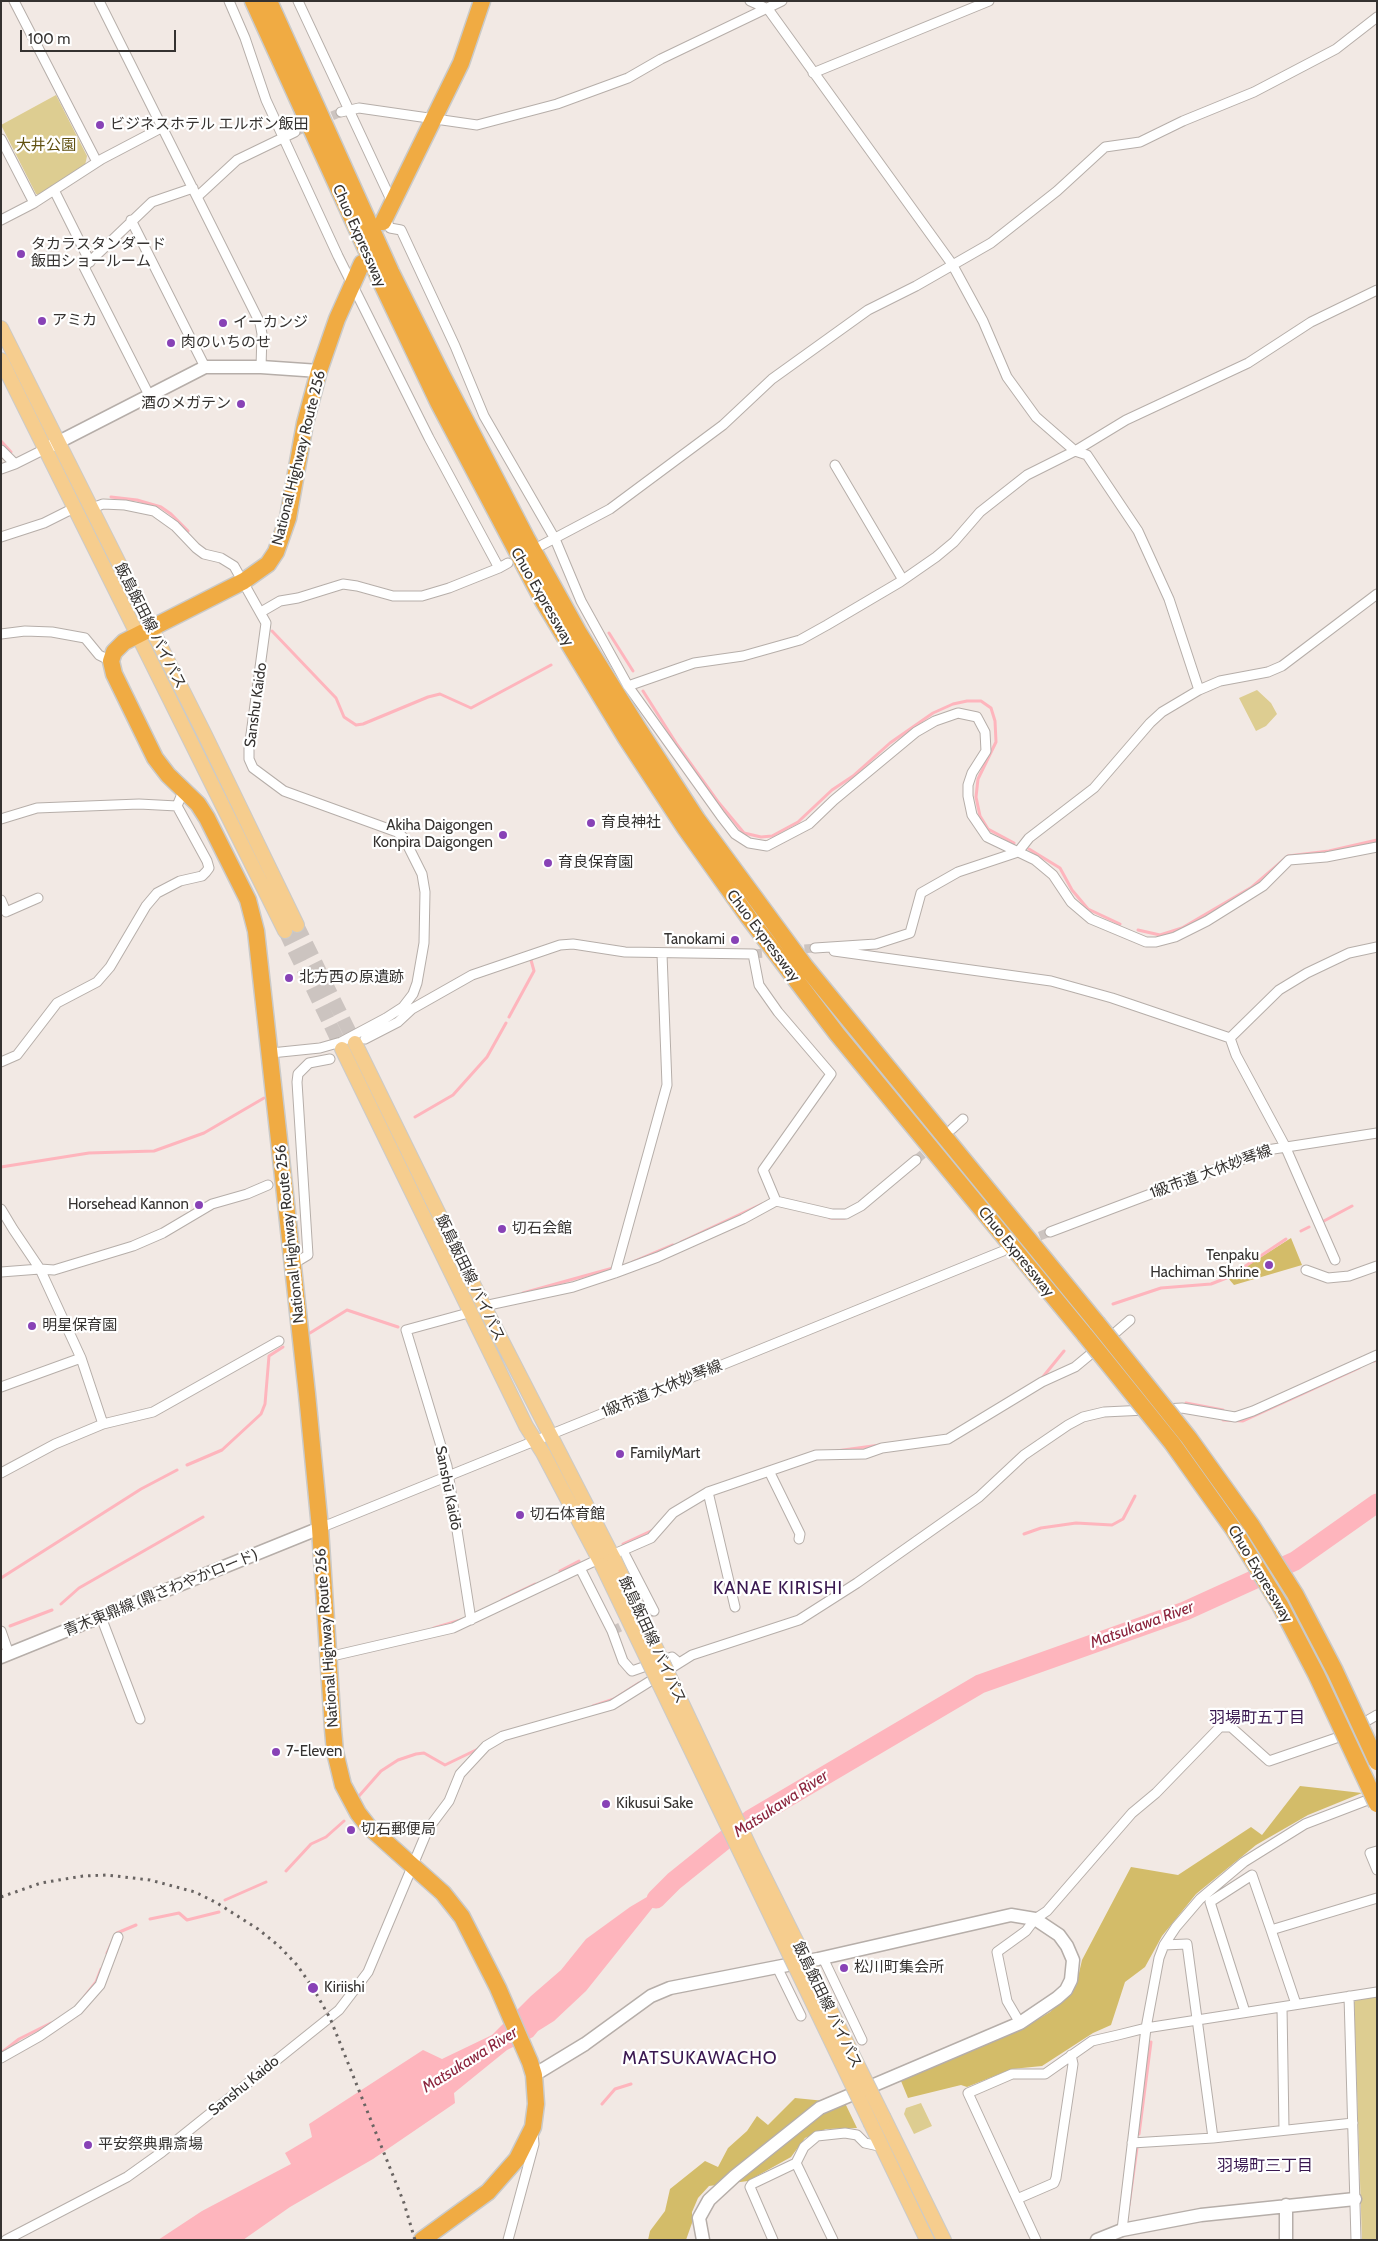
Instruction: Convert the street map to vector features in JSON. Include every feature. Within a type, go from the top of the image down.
[{"type":"highway","name":"Chuo Expressway","points":[[253,1],[380,280],[438,402],[539,593],[626,738],[684,828],[837,1034],[1172,1443],[1234,1530],[1294,1631],[1377,1804]]},
{"type":"highway","name":"Chuo Expressway","points":[[269,1],[391,272],[442,375],[574,624],[638,728],[697,820],[805,966],[1189,1438],[1252,1526],[1308,1620],[1335,1671],[1377,1762]]},
{"type":"highway","points":[[384,220],[461,63],[482,1]]},
{"type":"highway","name":"National Highway Route 256","points":[[362,263],[352,283],[319,371],[305,423],[282,538],[268,564],[244,581],[118,646],[111,661],[114,674],[155,758],[184,789],[207,818],[248,900],[256,931],[271,1053],[320,1528],[335,1752],[343,1785],[358,1813],[368,1826],[455,1906],[498,1988],[532,2068],[536,2104],[533,2127],[517,2159],[496,2186],[422,2240]]},
{"type":"main road","name":"飯島飯田線 バイパス","points":[[1,328],[51,445],[291,928]]},
{"type":"main road","name":"飯島飯田線 バイパス","points":[[1,360],[51,445],[92,508],[144,632]]},
{"type":"main road","name":"飯島飯田線 バイパス","points":[[354,1044],[478,1309],[535,1441],[610,1558]]},
{"type":"main road","name":"飯島飯田線 バイパス","points":[[478,1309],[549,1434],[878,2121],[944,2240]]},
{"type":"main road","name":"飯島飯田線 バイパス","points":[[878,2121],[883,2147],[927,2240]]},
{"type":"street","points":[[14,1],[97,162]]},
{"type":"street","points":[[99,1],[260,323],[262,367]]},
{"type":"street","points":[[229,1],[245,38],[266,100],[282,136],[429,438],[499,568]]},
{"type":"street","points":[[298,1],[346,112],[392,203]]},
{"type":"street","points":[[750,1],[768,9],[952,264],[983,321],[1007,377],[1036,417],[1075,451],[1087,455],[1138,531],[1169,599],[1199,690]]},
{"type":"street","points":[[346,112],[359,108],[478,126],[557,104],[628,78],[661,59],[782,1]]},
{"type":"street","points":[[813,73],[989,1]]},
{"type":"street","points":[[542,545],[610,509],[631,494],[723,425],[772,380],[868,310],[916,286],[991,243],[1064,185],[1105,148],[1140,142],[1183,121],[1254,92],[1336,49],[1377,16]]},
{"type":"street","points":[[1,220],[34,203],[97,162],[163,127]]},
{"type":"street","points":[[149,395],[84,267],[152,202],[195,192],[237,160],[282,136],[295,132]]},
{"type":"street","points":[[1,139],[34,203]]},
{"type":"street","points":[[54,190],[90,262]]},
{"type":"street","points":[[131,220],[205,367]]},
{"type":"street","points":[[384,220],[390,228],[401,230],[455,346],[484,416],[555,539],[581,601],[628,686],[735,834],[749,843],[767,846],[808,824],[916,732],[935,721],[958,713],[977,717],[982,724],[987,740],[986,750],[968,785],[972,815],[987,837],[1035,860],[1053,875],[1071,902],[1091,919],[1146,942],[1156,942],[1175,937],[1207,921],[1263,886],[1289,860],[1326,857],[1377,847]]},
{"type":"street","points":[[628,686],[694,663],[743,656],[800,640],[903,580],[942,552],[980,512],[1001,494],[1027,476],[1075,451],[1126,420],[1248,363],[1311,322],[1377,290]]},
{"type":"street","points":[[1,469],[15,464],[205,367],[262,367],[319,371]]},
{"type":"street","points":[[1,450],[15,464]]},
{"type":"street","points":[[835,465],[903,580]]},
{"type":"street","points":[[92,508],[103,504],[125,505],[154,511],[175,526],[204,554],[221,558],[234,566],[261,612],[280,601],[298,598],[343,584],[393,596],[413,598],[449,588],[508,563]]},
{"type":"street","points":[[1,537],[44,524],[68,511]]},
{"type":"street","points":[[1230,1038],[1112,998],[1051,982],[815,948],[876,944],[910,933],[921,893],[958,872],[1018,852],[1029,838],[1094,788],[1156,718],[1199,690],[1220,681],[1268,672],[1282,666],[1377,594]]},
{"type":"street","name":"Sanshu Kaido","points":[[261,612],[266,623],[249,749],[249,759],[253,768],[284,791],[389,829],[404,838],[422,874],[425,892],[424,944],[417,983],[413,994],[403,1006],[386,1018],[341,1042],[320,1048],[271,1053]]},
{"type":"street","points":[[1,634],[25,631],[52,632],[85,638],[98,655],[111,661]]},
{"type":"street","points":[[177,806],[184,789]]},
{"type":"street","points":[[1,819],[37,808],[139,804],[177,806]]},
{"type":"street","points":[[1,1062],[17,1055],[57,1003],[97,982],[110,967],[146,906],[157,893],[180,881],[202,876],[209,868],[177,806]]},
{"type":"street","points":[[1,900],[6,912],[38,898]]},
{"type":"street","points":[[354,1044],[398,1022],[412,1009],[472,974],[560,945],[573,944],[626,952],[662,954],[754,954],[758,985],[778,1012],[831,1074],[763,1170],[776,1201]]},
{"type":"street","points":[[1230,1038],[1278,990],[1307,972],[1349,953],[1377,947]]},
{"type":"street","points":[[615,1273],[668,1084],[662,954]]},
{"type":"street","points":[[1230,1038],[1236,1055],[1285,1146],[1335,1260]]},
{"type":"street","points":[[293,1264],[308,1255],[298,1074],[309,1063],[330,1059]]},
{"type":"street","points":[[952,1129],[963,1119]]},
{"type":"street","name":"1級市道 大休妙琴線","points":[[1050,1232],[1259,1153],[1285,1146],[1377,1133]]},
{"type":"street","points":[[448,1475],[447,1466],[406,1330],[478,1309],[573,1287],[615,1273],[658,1257],[743,1219],[776,1201],[840,1215],[846,1214],[861,1206],[916,1160]]},
{"type":"street","points":[[1,1272],[40,1269],[54,1270],[133,1246],[163,1233],[212,1204],[247,1194],[268,1185]]},
{"type":"street","points":[[1,1208],[40,1269],[81,1358],[103,1424]]},
{"type":"street","name":"1級市道 大休妙琴線","points":[[320,1528],[1003,1251]]},
{"type":"street","points":[[1306,1270],[1328,1278],[1349,1276],[1377,1266]]},
{"type":"street","points":[[328,1657],[453,1628],[580,1568],[610,1558],[651,1538],[673,1513],[708,1492],[816,1455],[865,1454],[882,1448],[948,1440],[1042,1382],[1075,1367],[1130,1320]]},
{"type":"street","points":[[1,1474],[56,1444],[103,1424],[153,1412],[279,1341]]},
{"type":"street","points":[[412,1866],[428,1829],[449,1801],[460,1774],[486,1746],[503,1736],[612,1705],[692,1655],[799,1620],[823,1606],[979,1496],[1038,1445],[1083,1417],[1104,1412],[1182,1408],[1234,1417],[1253,1411],[1377,1355]]},
{"type":"street","points":[[1,1387],[81,1358]]},
{"type":"street","points":[[769,1472],[800,1534],[799,1539]]},
{"type":"street","name":"Sanshū Kaidō","points":[[448,1475],[471,1620]]},
{"type":"street","points":[[708,1492],[717,1526],[721,1554],[735,1607]]},
{"type":"street","name":"青木東鼎線 (鼎さわやかロード)","points":[[5,1655],[101,1618],[320,1528]]},
{"type":"street","points":[[610,1558],[654,1611]]},
{"type":"street","points":[[580,1568],[612,1631],[623,1661],[632,1671],[672,1657],[678,1662]]},
{"type":"street","points":[[101,1618],[140,1719]]},
{"type":"street","points":[[1,1631],[5,1655]]},
{"type":"street","points":[[1020,2023],[1007,2001],[997,1952],[1026,1931],[1035,1919],[1047,1911],[1132,1812],[1156,1793],[1220,1727],[1231,1726],[1269,1761],[1339,1737],[1377,1715]]},
{"type":"street","points":[[1122,2230],[1146,2028],[1159,1958],[1164,1945],[1176,1927],[1200,1899],[1244,1862],[1305,1824],[1365,1801],[1377,1799]]},
{"type":"street","points":[[1376,1851],[1370,1853],[1377,1870]]},
{"type":"street","name":"Sanshu Kaido","points":[[6,2240],[127,2177],[162,2152],[339,2010],[368,1972],[412,1866]]},
{"type":"street","points":[[1245,2012],[1210,1902],[1252,1875],[1296,2004]]},
{"type":"street","points":[[1272,1930],[1377,1898]]},
{"type":"street","points":[[532,2068],[585,2044],[657,1993],[670,1988],[823,1958],[1011,1915],[1035,1919],[1059,1935],[1067,1946],[1073,1960],[1071,1980],[1066,1990],[1057,1998],[1020,2023],[820,2108],[735,2176],[709,2200],[699,2218],[704,2240]]},
{"type":"street","points":[[1,2058],[40,2036],[78,2010],[99,1986],[118,1937]]},
{"type":"street","points":[[1164,1945],[1187,1944],[1213,2138]]},
{"type":"street","points":[[823,1958],[862,2040]]},
{"type":"street","points":[[777,1967],[801,2016]]},
{"type":"street","points":[[1036,2240],[968,2093],[1012,2074],[1045,2074],[1092,2041],[1146,2028],[1377,1992]]},
{"type":"street","points":[[1349,1996],[1356,2240]]},
{"type":"street","points":[[1282,2007],[1284,2129]]},
{"type":"street","points":[[1017,2199],[1054,2183],[1056,2178],[1073,2064],[1071,2055]]},
{"type":"street","points":[[1132,2143],[1213,2138],[1353,2123]]},
{"type":"street","points":[[508,2240],[534,2144],[533,2127]]},
{"type":"street","points":[[773,2240],[750,2192],[752,2184],[796,2163],[804,2146],[817,2136],[845,2133],[857,2135],[865,2143],[883,2147]]},
{"type":"street","points":[[796,2163],[833,2240]]},
{"type":"street","points":[[1097,2240],[1122,2230],[1201,2215],[1355,2199]]},
{"type":"street","points":[[1286,2205],[1286,2240]]},
{"type":"green space","name":"大井公園","points":[[56,95],[87,156],[85,165],[39,195],[36,194],[1,125]]},
{"type":"green space","points":[[1257,690],[1271,703],[1277,714],[1266,726],[1256,731],[1239,698]]},
{"type":"green space","points":[[1377,1996],[1377,2240],[1362,2240],[1354,2002],[1358,1999]]},
{"type":"green space","points":[[921,2103],[932,2126],[914,2134],[904,2114],[906,2108]]},
{"type":"shaded area","points":[[1291,1238],[1302,1265],[1234,1285],[1228,1278]]},
{"type":"shaded area","points":[[1300,1786],[1362,1793],[1308,1815],[1256,1845],[1196,1894],[1162,1936],[1145,1967],[1125,1982],[1111,2025],[1093,2033],[1042,2066],[1012,2069],[967,2087],[961,2085],[908,2098],[901,2081],[1030,2024],[1050,2012],[1076,1986],[1082,1960],[1131,1867],[1178,1875],[1251,1827],[1262,1835]]},
{"type":"shaded area","points":[[795,2098],[845,2103],[857,2128],[826,2129],[805,2138],[791,2157],[748,2181],[709,2186],[698,2198],[692,2212],[692,2223],[686,2240],[648,2240],[650,2231],[665,2211],[670,2189],[705,2161],[718,2167],[728,2148],[747,2131],[757,2116],[768,2125]]},
{"type":"water","points":[[674,1881],[586,1991],[554,2021],[538,2031],[533,2037],[507,2050],[454,2093],[455,2103],[373,2159],[290,2207],[243,2240],[158,2240],[202,2211],[291,2164],[285,2153],[312,2137],[309,2124],[423,2050],[442,2059],[492,2035],[531,1996],[561,1970],[586,1939],[630,1907]]},
{"type":"waterway","points":[[1,441],[11,452]]},
{"type":"waterway","points":[[111,497],[137,500],[161,507],[188,531]]},
{"type":"waterway","points":[[272,631],[336,698],[344,717],[356,725],[440,694],[471,708],[551,665]]},
{"type":"waterway","points":[[609,633],[633,671]]},
{"type":"waterway","points":[[643,691],[676,743],[719,803],[744,833],[761,837],[772,836],[798,822],[832,790],[853,776],[890,743],[933,713],[953,704],[981,701],[991,708],[995,721],[996,742],[978,779],[976,797],[980,816],[988,829],[1014,843]]},
{"type":"waterway","points":[[1138,930],[1160,935],[1182,928],[1252,887],[1288,856],[1329,851],[1377,840]]},
{"type":"waterway","points":[[1029,849],[1060,868],[1072,890],[1088,909],[1120,924]]},
{"type":"waterway","points":[[509,1017],[534,971],[531,960]]},
{"type":"waterway","points":[[415,1117],[453,1095],[487,1057],[506,1023]]},
{"type":"waterway","points":[[1,1167],[89,1153],[154,1151],[204,1133],[264,1098]]},
{"type":"waterway","points":[[681,1242],[762,1204]]},
{"type":"waterway","points":[[1322,1222],[1352,1206]]},
{"type":"waterway","points":[[830,1218],[844,1218]]},
{"type":"waterway","points":[[1301,1231],[1309,1227]]},
{"type":"waterway","points":[[1113,1304],[1161,1288],[1211,1284],[1229,1277],[1286,1239]]},
{"type":"waterway","points":[[633,1262],[673,1245]]},
{"type":"waterway","points":[[523,1293],[613,1268]]},
{"type":"waterway","points":[[310,1333],[347,1310],[398,1327]]},
{"type":"waterway","points":[[187,1465],[222,1450],[261,1414],[265,1404],[269,1356],[283,1347]]},
{"type":"waterway","points":[[1042,1378],[1064,1351]]},
{"type":"waterway","points":[[1223,1420],[1243,1421],[1359,1368]]},
{"type":"waterway","points":[[1186,1403],[1223,1410]]},
{"type":"waterway","points":[[836,1451],[880,1445]]},
{"type":"waterway","points":[[1,1578],[141,1489],[177,1470]]},
{"type":"waterway","points":[[1024,1534],[1041,1528],[1076,1523],[1112,1525],[1123,1519],[1135,1496]]},
{"type":"waterway","name":"Matsukawa River","points":[[656,1899],[674,1881],[751,1819],[980,1684],[1185,1611],[1295,1561],[1377,1503]]},
{"type":"waterway","points":[[61,1604],[79,1588],[203,1517]]},
{"type":"waterway","points":[[623,1544],[653,1530]]},
{"type":"waterway","points":[[560,1571],[579,1561]]},
{"type":"waterway","points":[[502,1600],[535,1584]]},
{"type":"waterway","points":[[10,1626],[52,1610]]},
{"type":"waterway","points":[[434,1628],[464,1619]]},
{"type":"waterway","points":[[593,1706],[614,1699],[639,1683]]},
{"type":"waterway","points":[[359,1796],[381,1771],[398,1760],[424,1753],[445,1765],[478,1749]]},
{"type":"waterway","points":[[286,1871],[311,1844],[326,1837],[344,1821]]},
{"type":"waterway","points":[[225,1900],[266,1882]]},
{"type":"waterway","points":[[150,1919],[179,1913],[187,1920],[219,1912]]},
{"type":"waterway","points":[[115,1936],[117,1933],[136,1925]]},
{"type":"waterway","points":[[107,1953],[112,1942]]},
{"type":"waterway","points":[[85,1996],[96,1982],[101,1969]]},
{"type":"waterway","points":[[1,2053],[19,2039],[51,2023]]},
{"type":"waterway","points":[[1139,2134],[1151,2042]]},
{"type":"waterway","points":[[602,2104],[615,2089],[631,2084]]},
{"type":"waterway","points":[[1129,2205],[1137,2148]]},
{"type":"tunnel","points":[[295,132],[341,112]]},
{"type":"tunnel","points":[[297,925],[355,1043]]},
{"type":"tunnel","points":[[285,931],[342,1049]]},
{"type":"tunnel","points":[[791,950],[815,948]]},
{"type":"tunnel","points":[[753,954],[775,952]]},
{"type":"tunnel","points":[[916,1160],[946,1134]]},
{"type":"tunnel","points":[[1027,1241],[1050,1232]]},
{"type":"tunnel","points":[[612,1631],[654,1611]]},
{"type":"railway","points":[[1,1897],[41,1883],[83,1876],[107,1875],[150,1880],[195,1892],[217,1903],[258,1929],[279,1946],[297,1965],[330,2018],[404,2203],[415,2240]]},
{"type":"place","name":"ビジネスホテル エルボン飯田","points":[[100,125]]},
{"type":"place","name":"タカラスタンダード 飯田ショールーム","points":[[21,254]]},
{"type":"place","name":"アミカ","points":[[42,321]]},
{"type":"place","name":"イーカンジ","points":[[223,323]]},
{"type":"place","name":"肉のいちのせ","points":[[171,343]]},
{"type":"place","name":"酒のメガテン","points":[[241,404]]},
{"type":"place","name":"育良神社","points":[[591,823]]},
{"type":"place","name":"Akiha Daigongen Konpira Daigongen","points":[[503,835]]},
{"type":"place","name":"育良保育園","points":[[548,863]]},
{"type":"place","name":"Tanokami","points":[[735,940]]},
{"type":"place","name":"北方西の原遺跡","points":[[289,978]]},
{"type":"place","name":"Horsehead Kannon","points":[[199,1205]]},
{"type":"place","name":"切石会館","points":[[502,1229]]},
{"type":"place","name":"Tenpaku Hachiman Shrine","points":[[1269,1265]]},
{"type":"place","name":"明星保育園","points":[[32,1326]]},
{"type":"place","name":"FamilyMart","points":[[620,1454]]},
{"type":"place","name":"切石体育館","points":[[520,1515]]},
{"type":"place","name":"7-Eleven","points":[[276,1752]]},
{"type":"place","name":"Kikusui Sake","points":[[606,1804]]},
{"type":"place","name":"切石郵便局","points":[[351,1830]]},
{"type":"place","name":"松川町集会所","points":[[844,1968]]},
{"type":"place","name":"Kiriishi","points":[[313,1988]]},
{"type":"place","name":"平安祭典鼎斎場","points":[[88,2145]]},
{"type":"district","name":"KANAE KIRISHI","points":[[778,1589]]},
{"type":"district","name":"羽場町五丁目","points":[[1257,1718]]},
{"type":"district","name":"MATSUKAWACHO","points":[[700,2059]]},
{"type":"district","name":"羽場町三丁目","points":[[1265,2166]]}]
